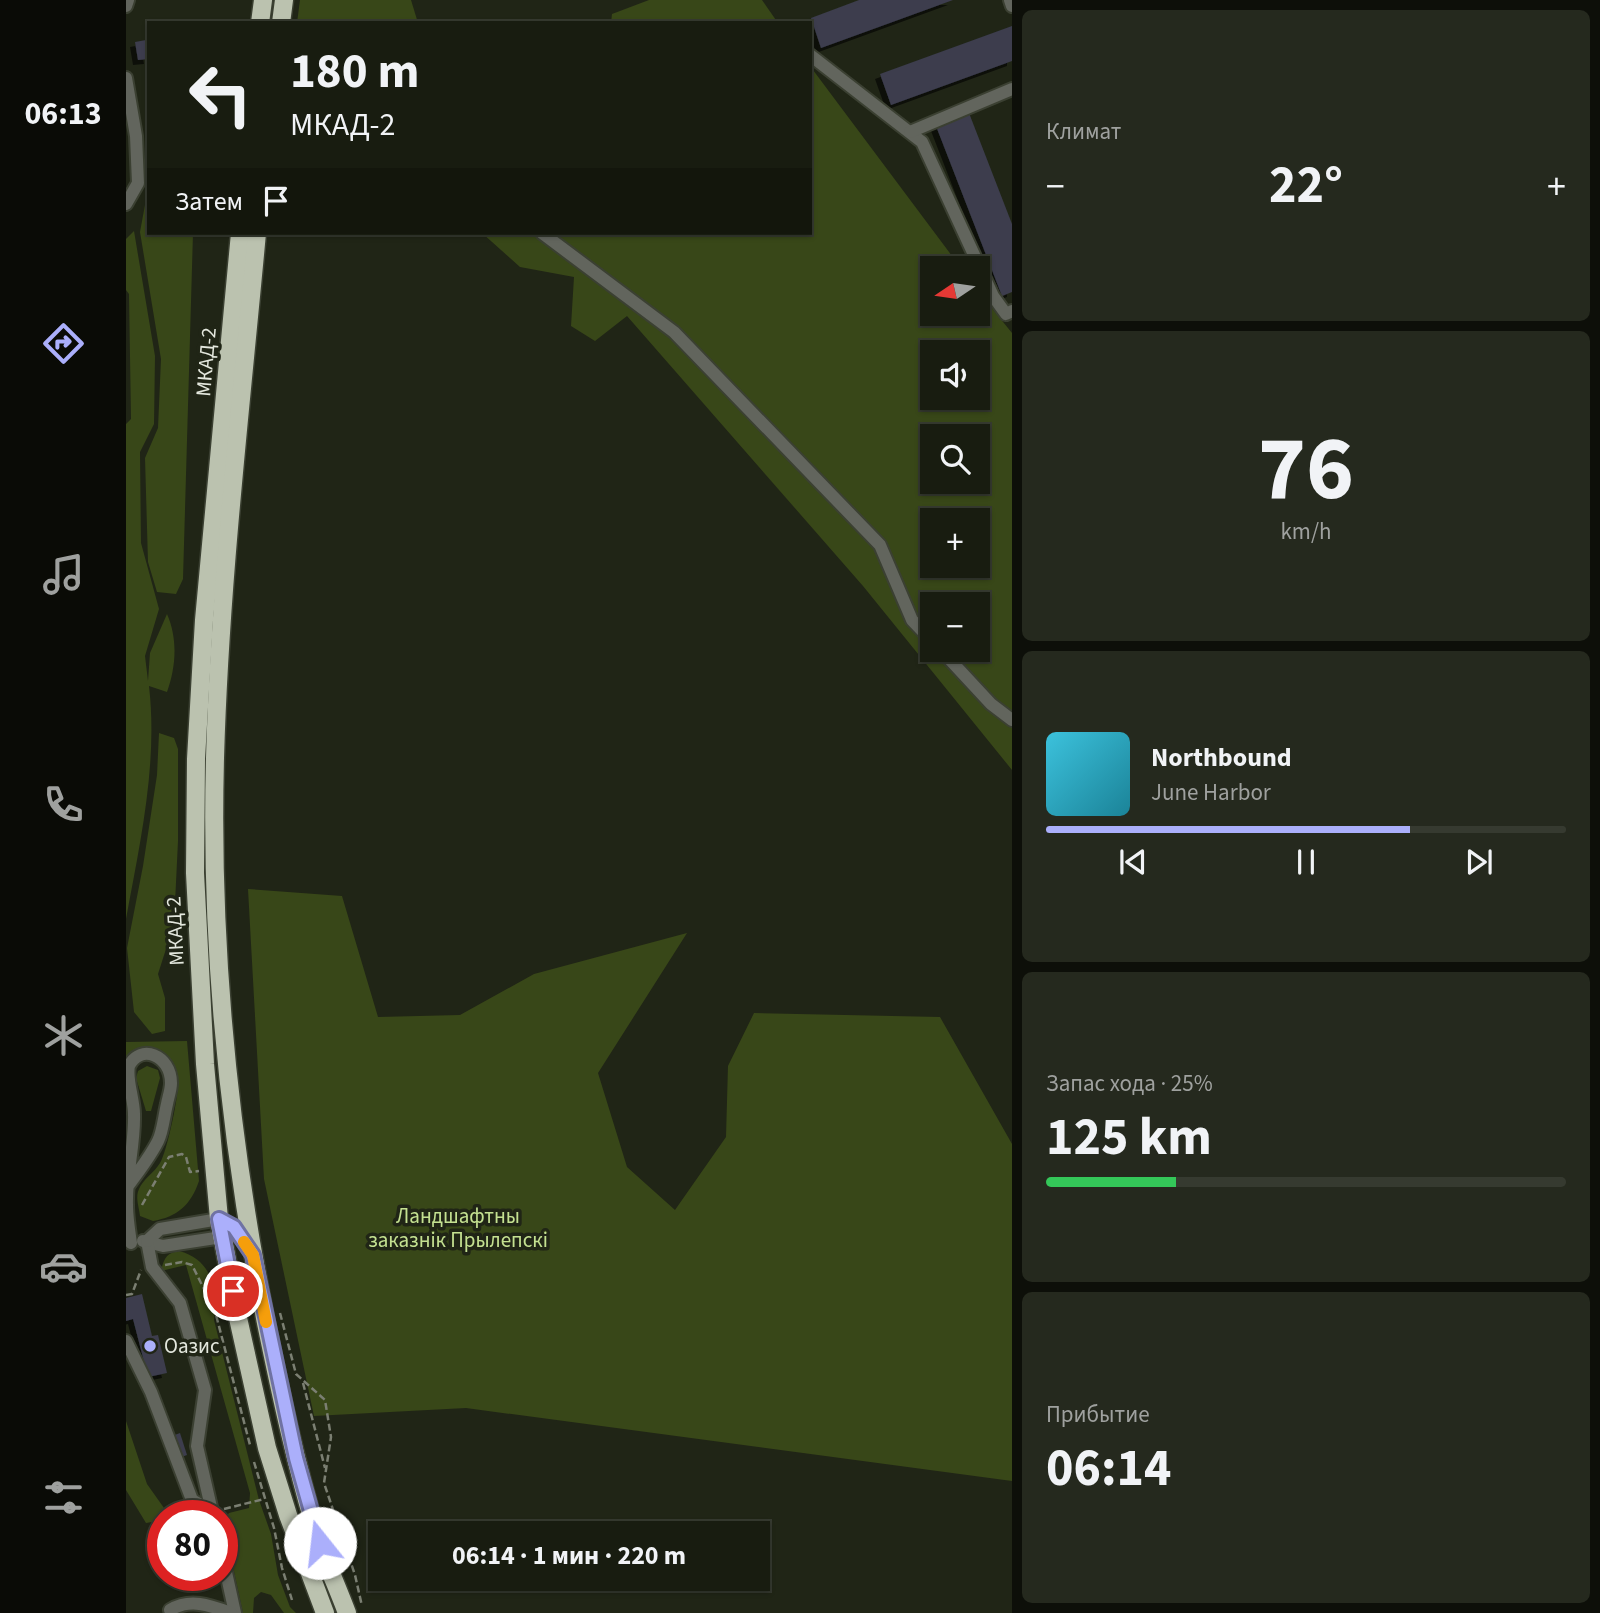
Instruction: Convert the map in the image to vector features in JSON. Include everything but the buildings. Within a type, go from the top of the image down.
[{"type":"highway","points":[[261,21],[263,0]]},
{"type":"highway","points":[[281,21],[284,0]]},
{"type":"highway","name":"МКАД-2","points":[[240,235],[204,621],[196,759],[195,873],[205,1064],[225,1228],[267,1448],[288,1515],[325,1613]]},
{"type":"highway","points":[[257,235],[221,624],[215,758],[214,875],[217,939],[226,1052],[243,1197],[253,1255],[296,1458],[320,1543],[347,1613]]},
{"type":"highway","points":[[243,1197],[225,1228],[253,1255]]},
{"type":"street","points":[[126,6],[128,0]]},
{"type":"street","points":[[1010,0],[1012,6]]},
{"type":"street","points":[[812,57],[922,142],[993,296],[1006,314],[1012,311]]},
{"type":"street","points":[[126,78],[136,136],[138,183],[126,204]]},
{"type":"street","points":[[909,132],[1012,89]]},
{"type":"street","points":[[545,235],[674,332],[880,545],[912,620],[920,628]]},
{"type":"street","points":[[952,662],[991,704],[1012,720]]},
{"type":"street","points":[[128,1186],[159,1140],[171,1085],[170,1070],[163,1059],[156,1055],[139,1058],[131,1063],[128,1069],[135,1128],[128,1186],[128,1243],[147,1241],[163,1246],[225,1228]]},
{"type":"street","points":[[147,1241],[147,1267],[180,1303],[205,1390],[197,1446],[210,1500]]},
{"type":"street","points":[[126,1341],[151,1392],[192,1500]]},
{"type":"street","points":[[170,1610],[181,1604],[195,1603],[233,1613],[229,1591]]},
{"type":"path","points":[[142,1205],[169,1157],[181,1154],[186,1157],[190,1172],[199,1171]]},
{"type":"path","points":[[126,1296],[132,1294],[147,1267],[182,1262],[192,1265],[215,1311],[292,1600]]},
{"type":"path","points":[[280,1312],[296,1374],[325,1400],[331,1437],[324,1483],[355,1575],[363,1613]]},
{"type":"path","points":[[303,1381],[326,1471]]},
{"type":"path","points":[[238,1507],[264,1499]]},
{"type":"green space","points":[[300,0],[411,0],[417,21],[297,21]]},
{"type":"green space","points":[[649,0],[762,0],[777,21],[611,21],[612,14]]},
{"type":"green space","points":[[812,69],[952,256],[920,256],[920,326],[990,326],[990,306],[1012,333],[1012,770],[925,662],[990,662],[990,592],[920,592],[920,656],[863,586],[627,316],[595,341],[571,326],[574,277],[520,267],[484,235],[812,235]]},
{"type":"green space","points":[[147,194],[147,235],[193,235],[183,579],[176,594],[157,592],[148,562],[145,458],[158,428],[161,359],[140,232]]},
{"type":"green space","points":[[134,231],[155,356],[154,424],[140,452],[141,543],[159,609],[145,656],[148,681],[150,653],[167,614],[173,633],[174,653],[167,692],[149,686],[149,774],[142,832],[126,919],[126,424],[131,419],[126,239]]},
{"type":"green space","points":[[159,733],[174,738],[178,749],[178,841],[174,924],[158,974],[165,998],[165,1031],[152,1034],[134,1012],[127,948],[157,775]]},
{"type":"green space","name":"Ландшафтны заказнік Прылепскі","points":[[248,889],[342,896],[378,1017],[460,1015],[534,974],[687,933],[598,1073],[627,1167],[675,1210],[726,1137],[728,1066],[754,1013],[940,1017],[1012,1144],[1012,1481],[466,1408],[314,1416],[264,1179]]},
{"type":"green space","points":[[187,1041],[199,1181],[192,1197],[182,1208],[176,1213],[153,1221],[140,1216],[138,1192],[163,1157],[175,1108],[178,1078],[172,1061],[161,1052],[144,1050],[126,1059],[126,1042]]},
{"type":"green space","points":[[147,1066],[158,1070],[160,1078],[151,1111],[146,1111],[136,1078],[138,1071]]},
{"type":"green space","points":[[179,1251],[190,1255],[206,1269],[211,1278],[215,1298],[214,1320],[259,1500],[271,1534],[278,1575],[290,1607],[296,1613],[284,1613],[271,1595],[261,1592],[254,1598],[253,1613],[243,1613],[238,1590],[238,1511],[249,1508],[250,1493],[186,1265],[161,1271],[166,1257]]},
{"type":"green space","points":[[126,1421],[147,1484],[158,1500],[147,1500],[147,1523],[126,1490]]},
{"type":"slow traffic","points":[[244,1242],[253,1255],[266,1322]]},
{"type":"place","name":"Оазис","points":[[150,1346]]},
{"type":"route","points":[[233,1291],[219,1219],[234,1227],[253,1255],[296,1458],[320,1543]]}]
